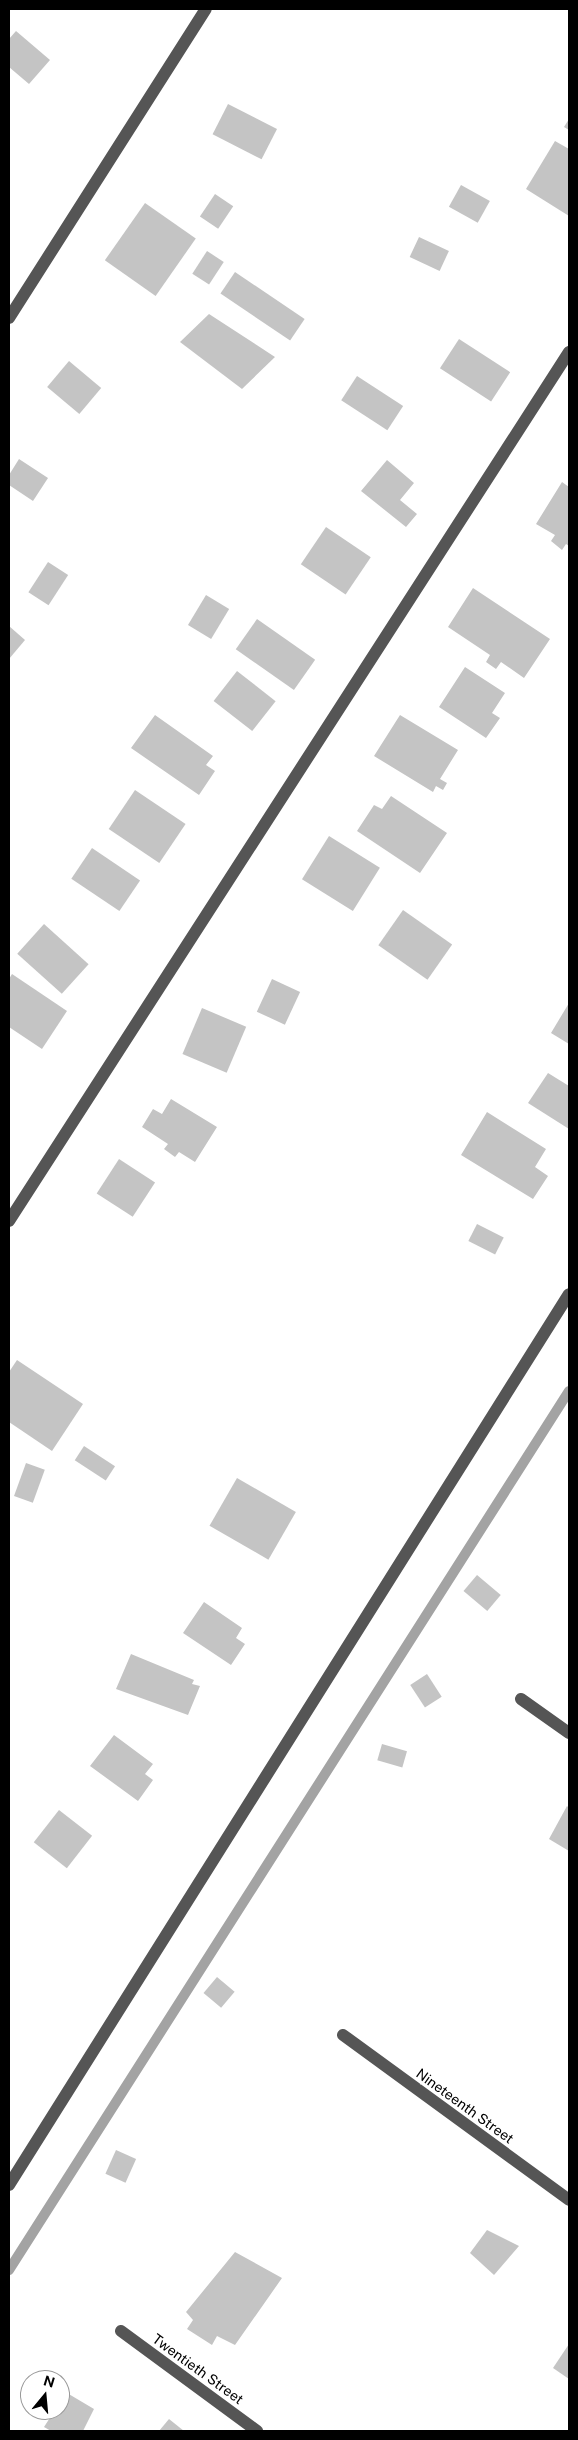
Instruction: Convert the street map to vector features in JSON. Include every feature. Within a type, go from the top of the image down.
[{"type":"street","points":[[9,318],[206,9]]},
{"type":"street","points":[[9,1221],[569,352]]},
{"type":"street","points":[[9,2185],[569,1294]]},
{"type":"street","points":[[521,1699],[569,1733]]},
{"type":"street","name":"Nineteenth Street","points":[[343,2035],[569,2200]]},
{"type":"street","name":"Twentieth Street","points":[[121,2331],[257,2431]]},
{"type":"building","points":[[16,31],[50,60],[29,84],[9,67],[9,39]]},
{"type":"building","points":[[228,104],[277,129],[262,159],[213,134]]},
{"type":"building","points":[[569,119],[569,130],[564,127]]},
{"type":"building","points":[[555,141],[569,149],[569,216],[526,189]]},
{"type":"building","points":[[461,185],[490,201],[478,223],[449,207]]},
{"type":"building","points":[[215,194],[233,206],[218,229],[200,216]]},
{"type":"building","points":[[145,203],[196,239],[156,296],[105,260]]},
{"type":"building","points":[[419,237],[449,251],[440,271],[410,257]]},
{"type":"building","points":[[207,251],[224,262],[209,285],[192,274]]},
{"type":"building","points":[[235,272],[305,319],[290,341],[220,294]]},
{"type":"building","points":[[209,314],[275,357],[242,389],[180,342]]},
{"type":"building","points":[[459,339],[510,372],[491,402],[440,368]]},
{"type":"building","points":[[69,361],[101,388],[79,414],[47,387]]},
{"type":"building","points":[[357,376],[403,406],[387,430],[341,400]]},
{"type":"building","points":[[19,459],[48,478],[33,501],[9,485],[9,475]]},
{"type":"building","points":[[387,460],[414,483],[400,500],[417,514],[406,527],[361,491]]},
{"type":"building","points":[[562,482],[569,487],[569,546],[566,544],[562,550],[551,541],[555,535],[536,524]]},
{"type":"building","points":[[326,527],[371,557],[346,595],[301,564]]},
{"type":"building","points":[[48,562],[68,575],[49,605],[28,592]]},
{"type":"building","points":[[473,588],[550,639],[524,678],[501,662],[496,669],[486,662],[490,655],[448,627]]},
{"type":"building","points":[[206,595],[229,609],[211,639],[188,625]]},
{"type":"building","points":[[257,619],[315,660],[294,690],[236,649]]},
{"type":"building","points":[[9,626],[25,640],[9,659]]},
{"type":"building","points":[[465,667],[505,693],[492,713],[500,718],[486,738],[439,707]]},
{"type":"building","points":[[237,671],[276,701],[252,731],[214,701]]},
{"type":"building","points":[[155,715],[213,756],[206,765],[215,771],[199,795],[131,748]]},
{"type":"building","points":[[400,715],[458,750],[440,779],[447,783],[443,790],[436,786],[433,792],[374,756]]},
{"type":"building","points":[[135,790],[186,824],[159,863],[109,829]]},
{"type":"building","points":[[391,796],[447,833],[420,873],[357,831],[374,805],[382,809]]},
{"type":"building","points":[[329,836],[380,868],[353,911],[302,879]]},
{"type":"building","points":[[92,848],[140,880],[119,911],[71,879]]},
{"type":"building","points":[[403,910],[452,944],[427,980],[378,945]]},
{"type":"building","points":[[44,924],[89,964],[62,994],[17,954]]},
{"type":"building","points":[[12,974],[67,1011],[42,1049],[9,1027],[9,979]]},
{"type":"building","points":[[272,979],[300,992],[285,1025],[257,1012]]},
{"type":"building","points":[[569,1003],[569,1044],[551,1033]]},
{"type":"building","points":[[202,1008],[246,1027],[227,1073],[182,1054]]},
{"type":"building","points":[[548,1073],[569,1086],[569,1129],[528,1103]]},
{"type":"building","points":[[171,1099],[217,1127],[195,1162],[179,1152],[175,1157],[164,1149],[168,1144],[142,1127],[153,1109],[162,1114]]},
{"type":"building","points":[[487,1112],[546,1149],[535,1167],[548,1176],[533,1199],[461,1155]]},
{"type":"building","points":[[119,1159],[155,1182],[133,1217],[97,1193]]},
{"type":"building","points":[[477,1224],[504,1238],[495,1255],[468,1241]]},
{"type":"building","points":[[17,1360],[83,1404],[52,1451],[9,1422],[9,1372]]},
{"type":"building","points":[[84,1446],[115,1466],[106,1480],[75,1460]]},
{"type":"building","points":[[26,1463],[45,1470],[33,1503],[14,1496]]},
{"type":"building","points":[[237,1478],[296,1512],[268,1560],[210,1526]]},
{"type":"building","points":[[477,1575],[501,1595],[487,1611],[464,1591]]},
{"type":"building","points":[[204,1602],[242,1628],[236,1638],[245,1644],[231,1665],[183,1633]]},
{"type":"building","points":[[131,1654],[194,1680],[192,1684],[200,1686],[188,1715],[116,1689]]},
{"type":"building","points":[[427,1674],[442,1697],[425,1708],[410,1685]]},
{"type":"building","points":[[114,1735],[153,1764],[145,1774],[153,1780],[138,1801],[90,1766]]},
{"type":"building","points":[[382,1744],[407,1751],[402,1768],[377,1760]]},
{"type":"building","points":[[567,1806],[569,1808],[569,1851],[549,1839]]},
{"type":"building","points":[[59,1810],[92,1836],[67,1868],[34,1842]]},
{"type":"building","points":[[217,1977],[235,1992],[221,2008],[204,1993]]},
{"type":"building","points":[[116,2150],[136,2159],[126,2183],[105,2174]]},
{"type":"building","points":[[487,2230],[519,2246],[494,2275],[470,2253]]},
{"type":"building","points":[[235,2252],[282,2278],[235,2345],[217,2336],[212,2345],[187,2329],[193,2320],[186,2312]]},
{"type":"building","points":[[569,2344],[569,2379],[553,2368]]},
{"type":"building","points":[[70,2395],[94,2409],[83,2431],[51,2431],[44,2427],[49,2420],[70,2420]]},
{"type":"building","points":[[169,2419],[184,2431],[159,2431]]},
{"type":"waterway","points":[[9,2270],[569,1391]]}]
